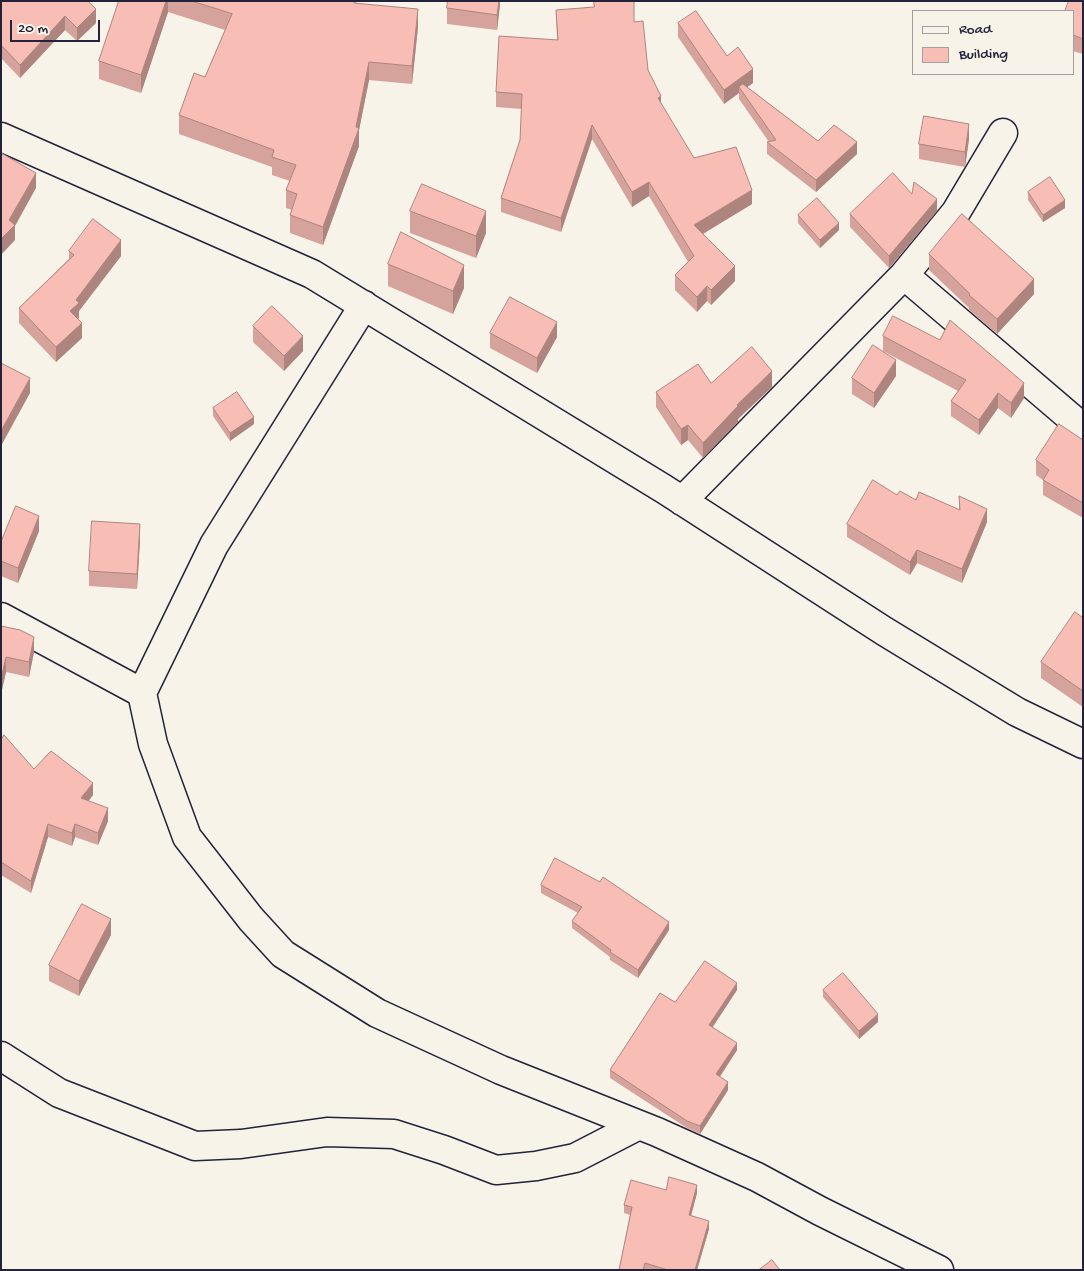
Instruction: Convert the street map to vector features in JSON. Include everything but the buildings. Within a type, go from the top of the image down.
[{"type":"street","points":[[682,501],[904,275],[956,212],[1003,132]]},
{"type":"street","points":[[1,137],[312,274],[682,501],[884,631],[1017,712],[1083,744]]},
{"type":"street","points":[[904,275],[1083,428]]},
{"type":"street","points":[[364,305],[214,545],[142,692],[154,744],[188,837],[251,919],[283,954],[377,1012],[500,1070],[639,1125],[757,1177],[820,1211],[939,1270]]},
{"type":"street","points":[[1,617],[142,692]]},
{"type":"street","points":[[1,1056],[59,1093],[195,1146],[241,1144],[327,1132],[394,1134],[444,1150],[496,1170],[536,1166],[575,1158],[639,1125]]}]
